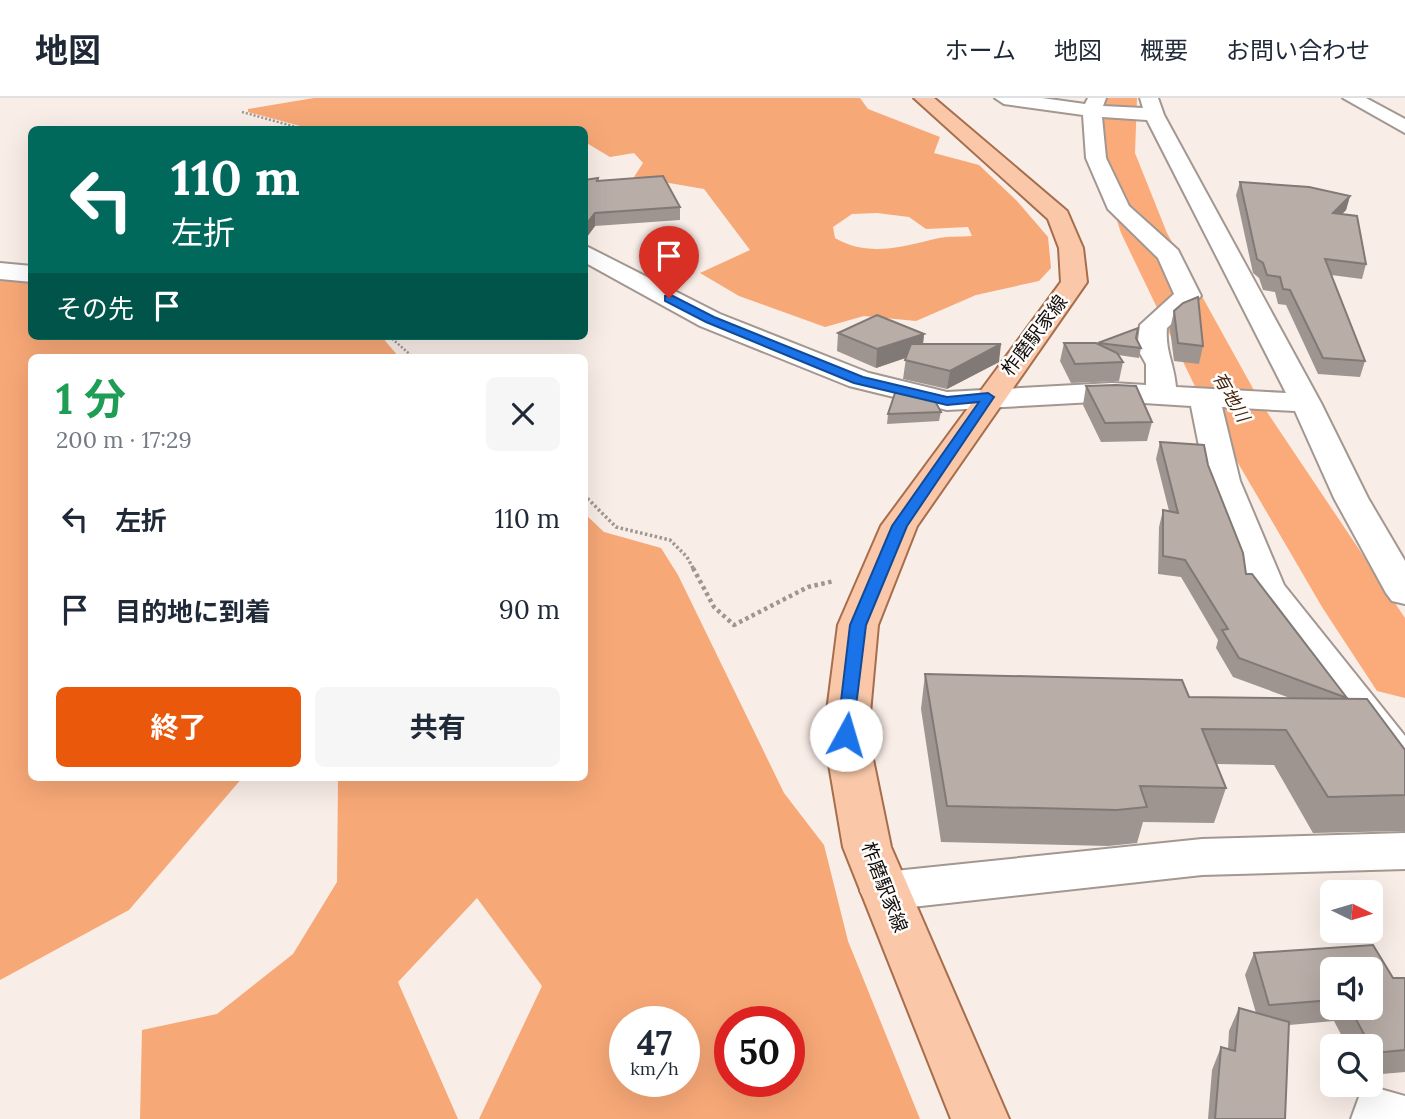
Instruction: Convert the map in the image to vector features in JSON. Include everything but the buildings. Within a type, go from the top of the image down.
[{"type":"main road","name":"柞磨駅家線","points":[[923,98],[1059,216],[1071,247],[1073,282],[1051,317],[988,397],[900,526],[858,625],[846,735],[867,847],[980,1119]]},
{"type":"street","points":[[1004,98],[1152,107],[1295,402],[1405,593]]},
{"type":"street","points":[[1352,98],[1405,127]]},
{"type":"street","points":[[1094,104],[1096,158],[1119,209],[1169,255],[1188,296],[1154,325],[1150,348],[1160,364],[1162,395]]},
{"type":"street","points":[[588,253],[710,320],[859,380],[947,401],[1112,392],[1295,402]]},
{"type":"street","points":[[0,271],[28,274]]},
{"type":"street","points":[[1204,397],[1223,481],[1266,587],[1405,767]]},
{"type":"street","points":[[885,891],[1202,857],[1405,851]]},
{"type":"street","points":[[1380,1119],[1380,1116],[1395,1119]]},
{"type":"path","points":[[242,112],[290,126]]},
{"type":"path","points":[[394,340],[410,354]]},
{"type":"path","points":[[588,499],[616,527],[670,540],[687,557],[714,607],[734,625],[808,587],[836,580],[876,582]]},
{"type":"shaded area","points":[[314,98],[860,98],[868,109],[940,137],[934,153],[979,165],[1017,201],[1048,237],[1051,268],[1039,281],[976,295],[916,321],[864,316],[825,327],[739,296],[700,273],[750,250],[704,189],[634,177],[643,163],[634,153],[610,157],[588,144],[588,126],[300,126],[248,112],[248,109]],"holes":[[[877,213],[909,217],[926,229],[968,227],[972,236],[943,237],[900,247],[873,249],[860,248],[835,238],[833,227],[852,214]]]},
{"type":"shaded area","points":[[0,277],[28,278],[28,340],[384,340],[396,354],[28,354],[28,781],[240,781],[129,910],[0,980]]},
{"type":"shaded area","points":[[588,517],[604,532],[661,548],[678,575],[784,793],[824,845],[848,941],[920,1119],[479,1119],[542,986],[477,898],[398,982],[458,1119],[140,1119],[142,1030],[217,1014],[293,954],[337,882],[338,781],[588,781]]},
{"type":"waterway","name":"有地川","points":[[1119,98],[1115,153],[1144,233],[1232,403],[1359,607],[1405,673]]},
{"type":"route","points":[[669,298],[710,320],[859,380],[947,401],[988,397],[900,526],[858,625],[846,735]]}]
